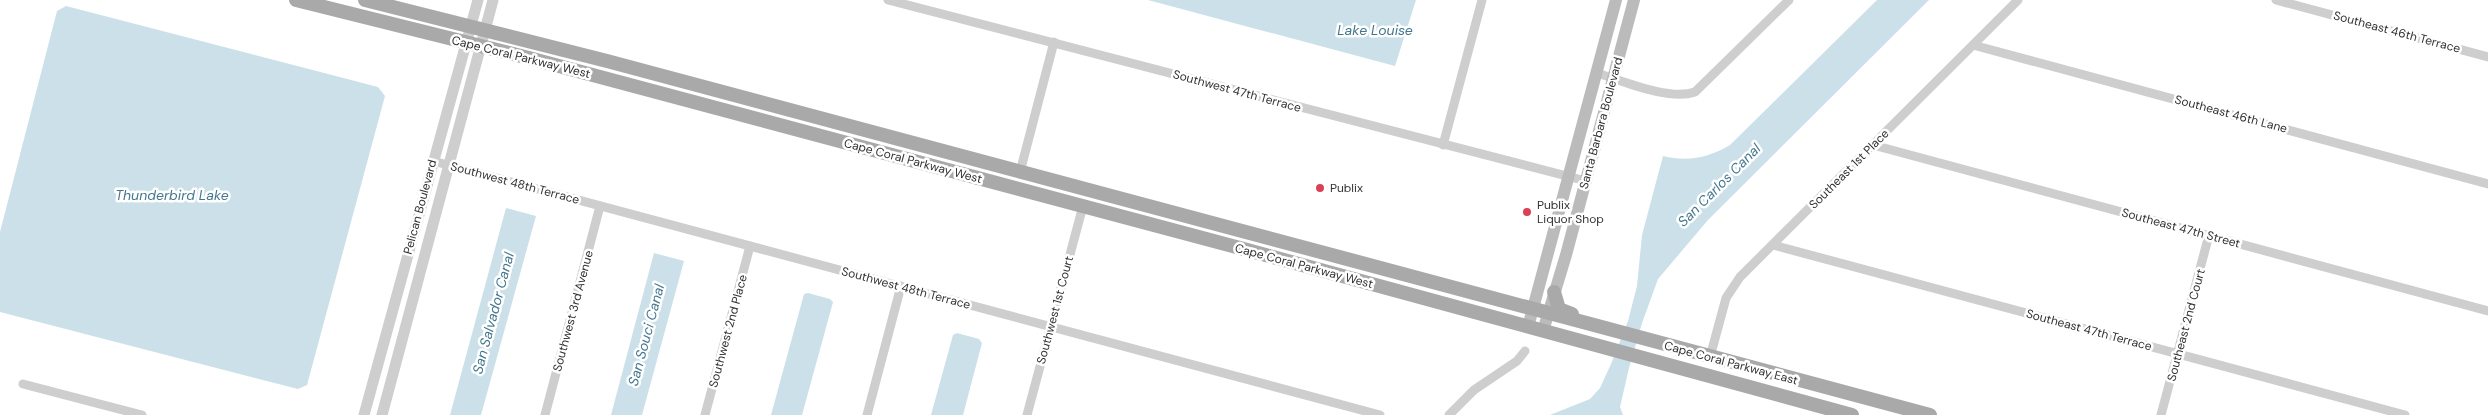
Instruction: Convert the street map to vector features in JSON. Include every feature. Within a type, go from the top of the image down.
[{"type":"main road","name":"Cape Coral Parkway West","points":[[296,0],[480,46],[1083,206],[1528,327]]},
{"type":"main road","name":"Cape Coral Parkway West","points":[[365,0],[485,30],[1532,309]]},
{"type":"main road","name":"Santa Barbara Boulevard","points":[[1528,327],[1616,0]]},
{"type":"main road","name":"Santa Barbara Boulevard","points":[[1543,331],[1586,181],[1634,0]]},
{"type":"main road","points":[[911,161],[929,158],[1008,178],[1020,172]]},
{"type":"main road","points":[[1083,206],[1089,202],[1098,202],[1178,222],[1191,218]]},
{"type":"main road","points":[[1240,248],[1262,247],[1334,266],[1345,265],[1351,261]]},
{"type":"main road","points":[[1554,292],[1556,304],[1562,310],[1618,329]]},
{"type":"main road","points":[[1532,309],[1618,329]]},
{"type":"main road","name":"Cape Coral Parkway East","points":[[1528,327],[1851,415]]},
{"type":"main road","name":"Cape Coral Parkway East","points":[[1618,329],[1690,352],[1930,415]]},
{"type":"main road","points":[[1851,415],[1856,406],[1862,406],[1896,415]]},
{"type":"street","name":"Pelican Boulevard","points":[[364,415],[478,0]]},
{"type":"street","name":"Pelican Boulevard","points":[[382,415],[493,0]]},
{"type":"street","name":"Southwest 47th Terrace","points":[[888,0],[1586,181]]},
{"type":"street","points":[[1443,145],[1482,0]]},
{"type":"street","name":"Southeast 1st Place","points":[[1710,357],[1731,290],[1740,277],[2018,0]]},
{"type":"street","name":"Southeast 46th Terrace","points":[[2276,0],[2488,57]]},
{"type":"street","points":[[1597,73],[1666,93],[1686,95],[1703,86],[1785,1]]},
{"type":"street","points":[[1020,172],[1054,42]]},
{"type":"street","name":"Southeast 46th Lane","points":[[1973,45],[2488,184]]},
{"type":"street","name":"Southeast 47th Street","points":[[1873,145],[2488,310]]},
{"type":"street","name":"Southwest 48th Terrace","points":[[433,162],[1380,415]]},
{"type":"street","name":"Southwest 3rd Avenue","points":[[545,415],[600,206]]},
{"type":"street","name":"Southwest 1st Court","points":[[1027,415],[1083,206]]},
{"type":"street","name":"Southeast 2nd Court","points":[[2161,415],[2209,235]]},
{"type":"street","name":"Southeast 47th Terrace","points":[[1773,245],[2405,415]]},
{"type":"street","name":"Southwest 2nd Place","points":[[705,415],[750,246]]},
{"type":"street","points":[[866,415],[901,286]]},
{"type":"street","points":[[1449,415],[1474,390],[1517,361],[1525,351]]},
{"type":"street","points":[[23,384],[142,415]]},
{"type":"water","name":"Lake Louise","points":[[1148,0],[1416,0],[1395,66]]},
{"type":"water","name":"San Carlos Canal","points":[[1877,0],[1929,0],[1708,220],[1658,279],[1642,323],[1629,368],[1620,407],[1623,415],[1550,415],[1590,399],[1600,388],[1611,364],[1628,321],[1637,286],[1642,235],[1663,156],[1681,159],[1698,158],[1730,145]]},
{"type":"water","name":"Thunderbird Lake","points":[[66,6],[378,87],[385,96],[307,385],[298,389],[0,312],[0,232],[57,11]]},
{"type":"water","name":"San Salvador Canal","points":[[506,208],[536,216],[481,415],[450,415]]},
{"type":"water","name":"San Souci Canal","points":[[654,253],[684,261],[642,415],[611,415]]},
{"type":"water","points":[[808,293],[830,299],[833,302],[802,415],[771,415],[804,294]]},
{"type":"water","points":[[957,333],[979,339],[982,343],[963,415],[931,415],[953,335]]},
{"type":"place","name":"Publix","points":[[1320,188]]},
{"type":"place","name":"Publix Liquor Shop","points":[[1527,212]]}]
